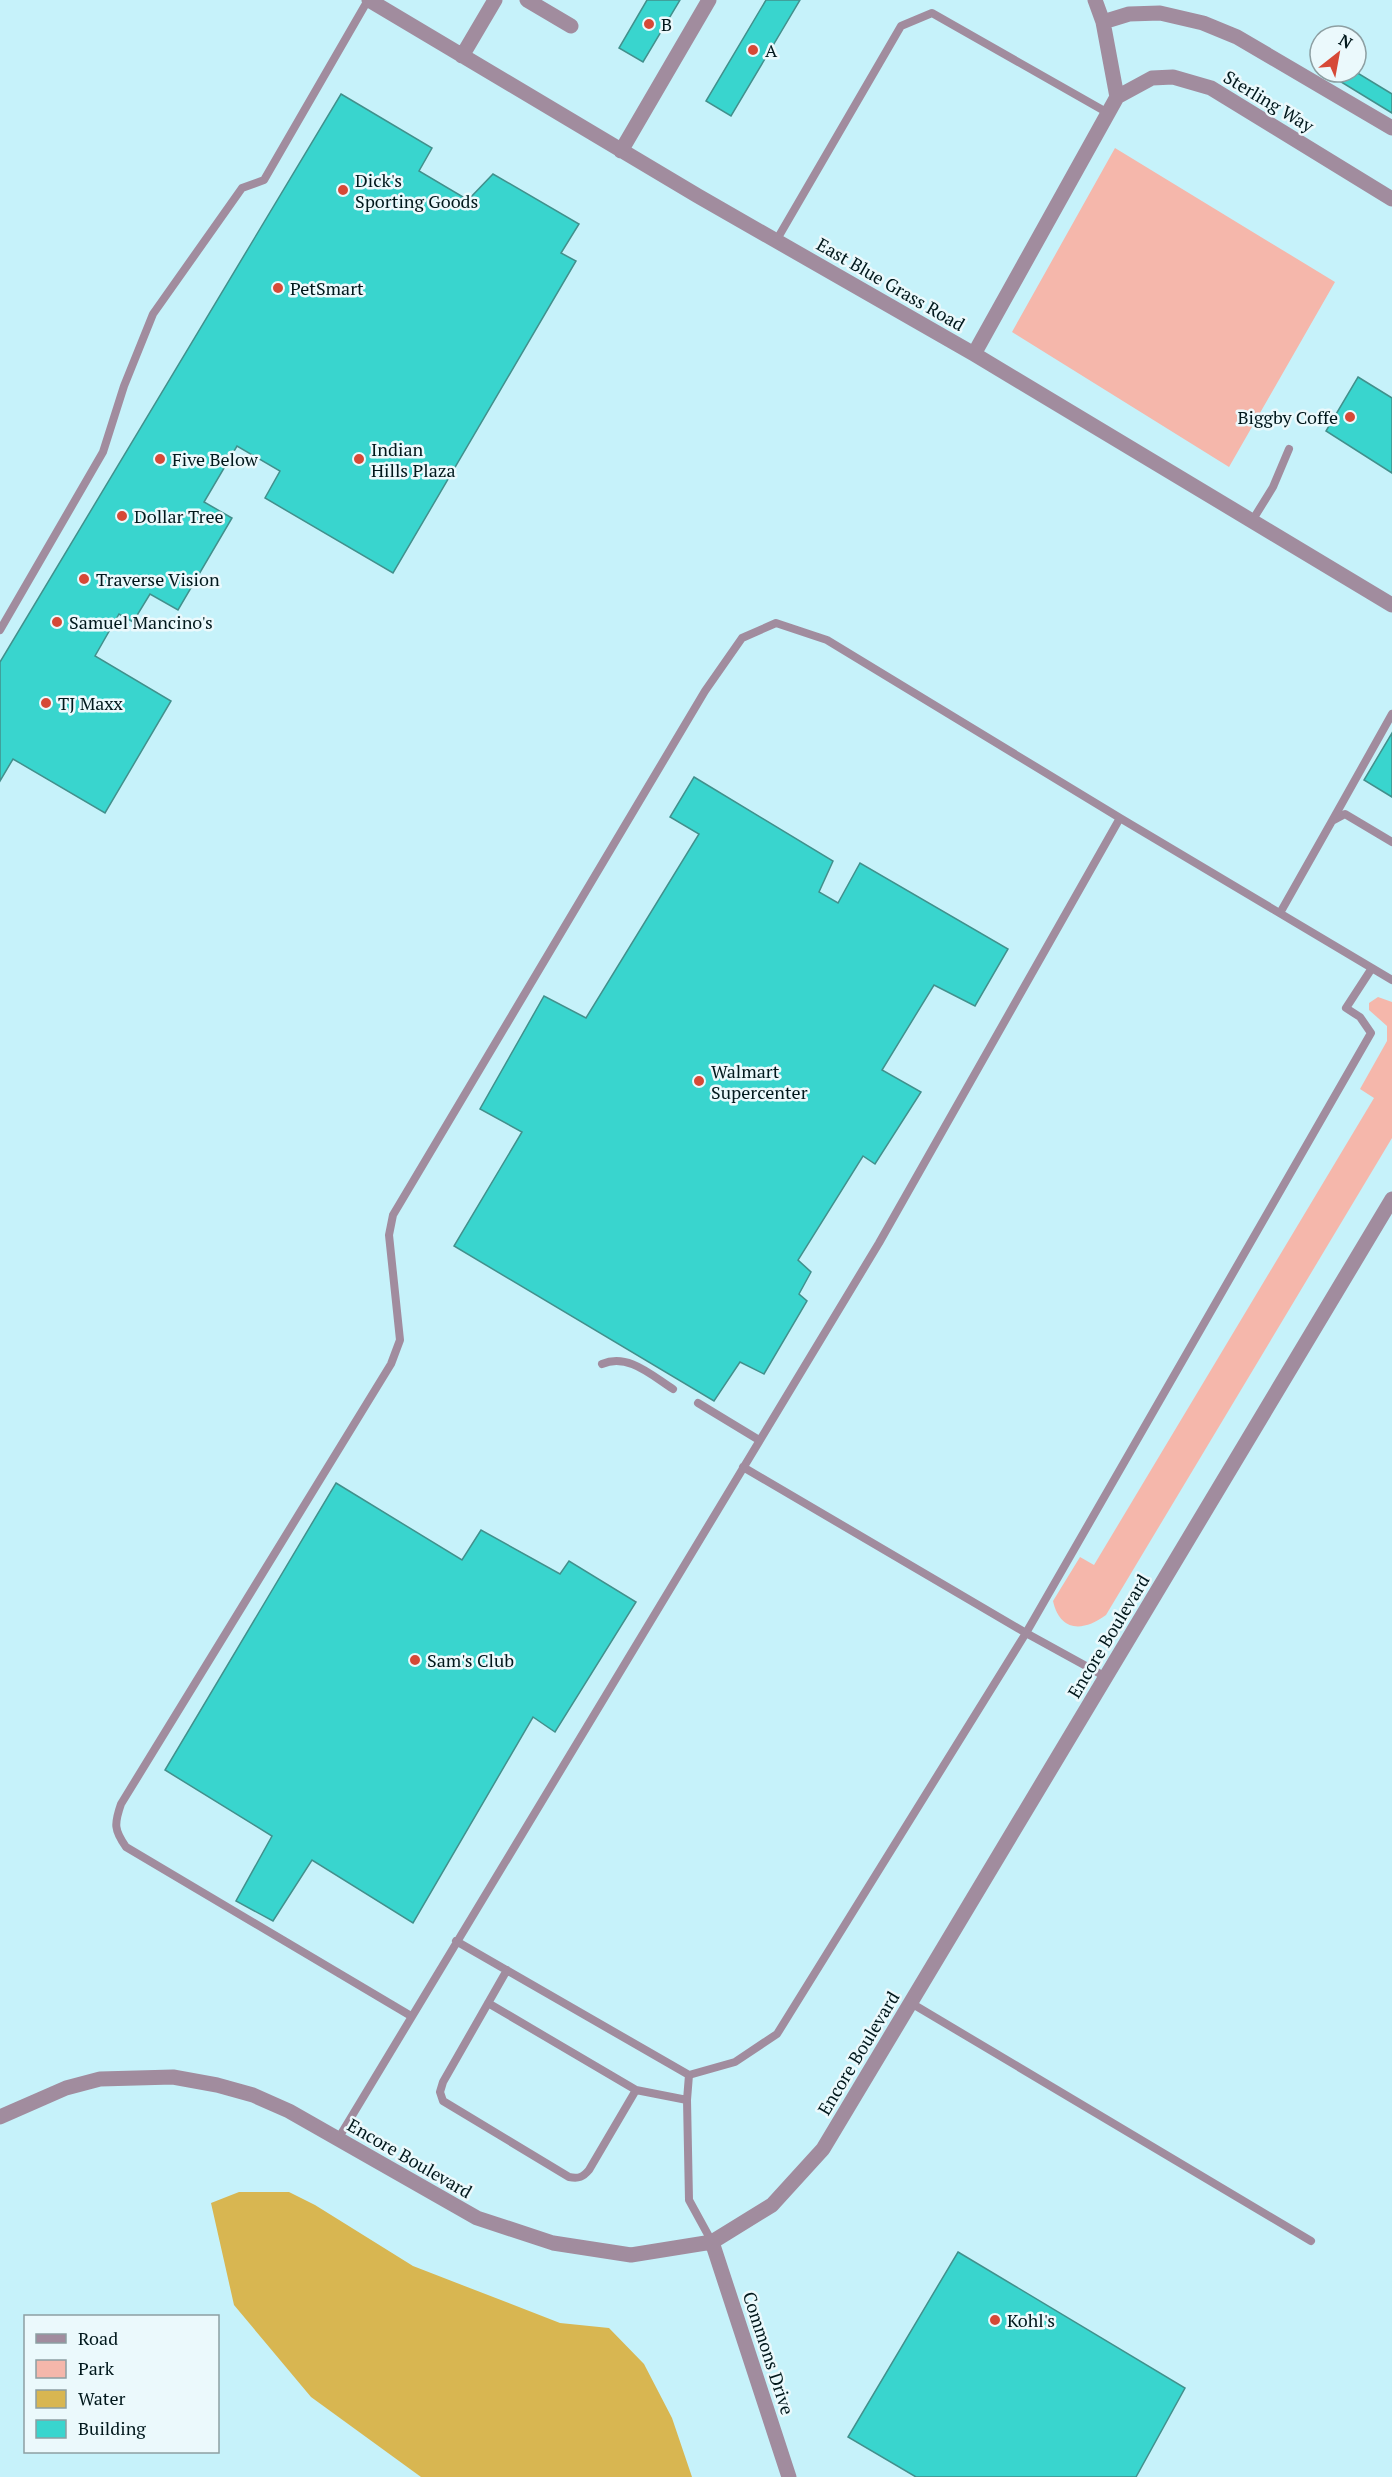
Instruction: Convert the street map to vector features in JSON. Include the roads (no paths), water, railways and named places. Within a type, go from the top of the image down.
[{"type":"street","name":"East Blue Grass Road","points":[[368,0],[776,241],[974,354],[1392,605]]},
{"type":"street","points":[[462,56],[495,0]]},
{"type":"street","points":[[527,0],[572,26]]},
{"type":"street","points":[[621,150],[709,0]]},
{"type":"street","points":[[1095,0],[1103,22],[1117,97]]},
{"type":"street","points":[[1103,22],[1130,14],[1160,13],[1203,23],[1237,37],[1392,128]]},
{"type":"street","name":"Sterling Way","points":[[974,354],[1117,97],[1152,78],[1173,77],[1212,88],[1392,199]]},
{"type":"street","name":"Encore Boulevard","points":[[0,2117],[66,2088],[100,2079],[173,2077],[217,2085],[253,2096],[289,2111],[477,2218],[553,2243],[631,2255],[712,2242],[772,2205],[824,2149],[1392,1199]]},
{"type":"street","name":"Commons Drive","points":[[712,2242],[789,2477]]},
{"type":"lane","points":[[0,630],[103,452],[124,386],[153,314],[242,188],[264,180],[368,0]]},
{"type":"lane","points":[[776,241],[901,26],[932,13],[1107,113]]},
{"type":"lane","points":[[1252,521],[1273,487],[1289,448]]},
{"type":"lane","points":[[411,2016],[126,1847],[117,1835],[116,1820],[127,1794],[391,1364],[400,1340],[389,1235],[393,1215],[705,691],[742,638],[776,623],[828,640],[1392,980]]},
{"type":"lane","points":[[1280,913],[1392,714]]},
{"type":"lane","points":[[1332,821],[1345,814],[1392,842]]},
{"type":"lane","points":[[338,2139],[879,1243],[1120,818]]},
{"type":"lane","points":[[456,1941],[689,2075],[735,2062],[777,2034],[1026,1632],[1371,1033],[1360,1017],[1346,1008],[1372,968]]},
{"type":"lane","points":[[602,1364],[619,1359],[630,1363],[673,1389]]},
{"type":"lane","points":[[698,1403],[759,1440]]},
{"type":"lane","points":[[743,1467],[1106,1677]]},
{"type":"lane","points":[[507,1970],[443,2082],[440,2092],[443,2101],[569,2177],[576,2178],[584,2176],[589,2169],[636,2090]]},
{"type":"lane","points":[[488,2003],[636,2090],[687,2100]]},
{"type":"lane","points":[[910,2004],[1311,2241]]},
{"type":"lane","points":[[689,2075],[687,2100],[689,2200],[712,2242]]},
{"type":"water","points":[[239,2192],[289,2192],[315,2205],[413,2266],[560,2323],[609,2328],[644,2364],[672,2418],[692,2477],[421,2477],[311,2397],[234,2305],[211,2203]]},
{"type":"place","name":"B","points":[[649,24]]},
{"type":"place","name":"A","points":[[753,50]]},
{"type":"place","name":"Dick's Sporting Goods","points":[[343,190]]},
{"type":"place","name":"PetSmart","points":[[278,288]]},
{"type":"place","name":"Biggby Coffe","points":[[1350,417]]},
{"type":"place","name":"Five Below","points":[[160,459]]},
{"type":"place","name":"Indian Hills Plaza","points":[[359,459]]},
{"type":"place","name":"Dollar Tree","points":[[122,516]]},
{"type":"place","name":"Traverse Vision","points":[[84,579]]},
{"type":"place","name":"Samuel Mancino's","points":[[57,622]]},
{"type":"place","name":"TJ Maxx","points":[[46,703]]},
{"type":"place","name":"Walmart Supercenter","points":[[699,1081]]},
{"type":"place","name":"Sam's Club","points":[[415,1660]]},
{"type":"place","name":"Kohl's","points":[[995,2320]]}]
